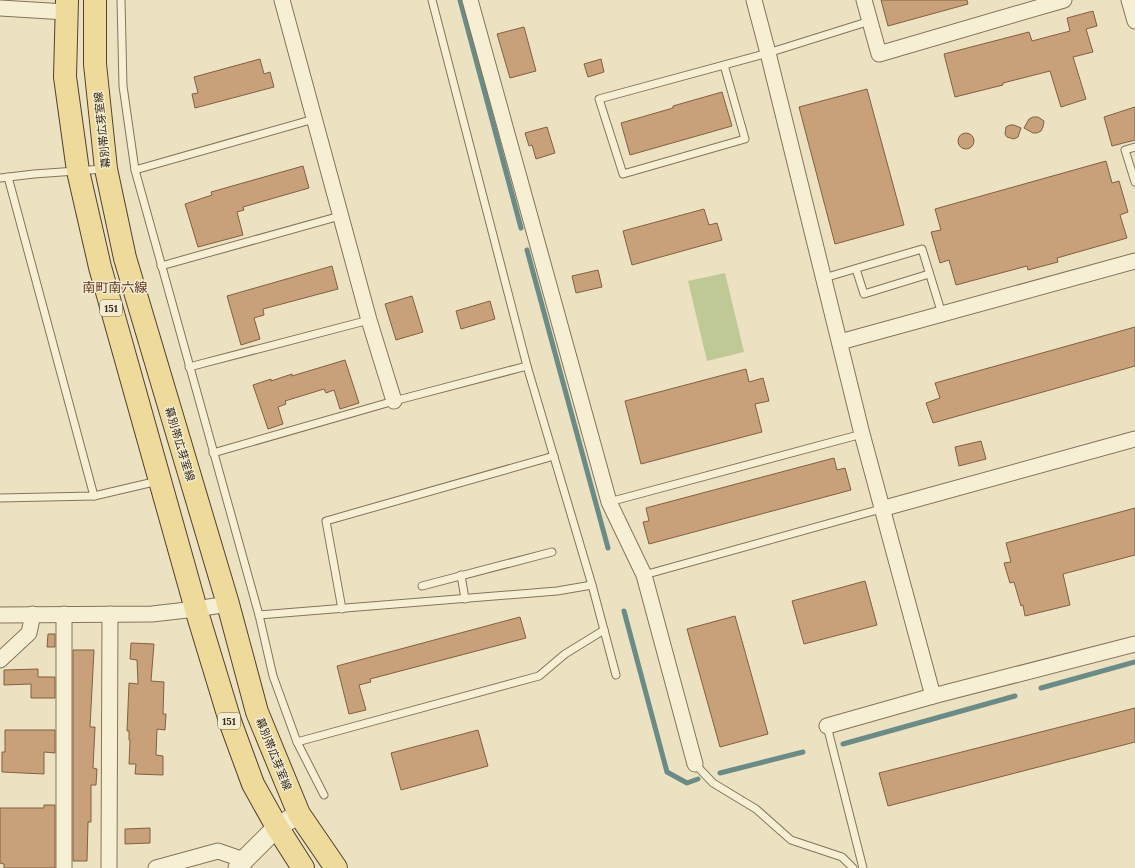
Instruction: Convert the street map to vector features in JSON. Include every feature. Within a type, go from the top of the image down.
[{"type":"main road","name":"幕別帯広芽室線","points":[[95,0],[95,64],[106,169],[125,258],[228,604],[257,712],[299,814],[336,868]]},
{"type":"main road","name":"151","points":[[66,6],[65,77],[78,171],[100,267],[196,610],[230,724],[253,784],[277,827],[303,868]]},
{"type":"street","points":[[282,0],[369,320],[394,401]]},
{"type":"street","points":[[470,0],[609,502],[644,575],[695,764]]},
{"type":"street","points":[[754,0],[881,509],[933,696]]},
{"type":"street","points":[[864,0],[879,54],[1064,0]]},
{"type":"street","points":[[1129,0],[1135,21]]},
{"type":"street","points":[[0,8],[66,6]]},
{"type":"street","points":[[840,342],[1135,261]]},
{"type":"street","points":[[881,509],[1135,439]]},
{"type":"street","points":[[0,614],[152,614],[196,610],[228,604]]},
{"type":"street","points":[[0,660],[29,633],[33,614]]},
{"type":"street","points":[[64,614],[64,868]]},
{"type":"street","points":[[109,868],[110,614]]},
{"type":"street","points":[[827,726],[933,696],[1135,644]]},
{"type":"street","points":[[156,868],[218,851],[241,864],[277,827],[299,814]]},
{"type":"lane","points":[[121,0],[123,86],[134,170],[259,615],[273,676],[297,742],[324,795]]},
{"type":"lane","points":[[432,0],[527,366],[592,585],[616,674]]},
{"type":"lane","points":[[724,65],[745,139],[623,174],[599,99],[768,53],[870,21]]},
{"type":"lane","points":[[134,170],[314,119]]},
{"type":"lane","points":[[1135,147],[1125,150],[1135,182]]},
{"type":"lane","points":[[0,178],[106,169]]},
{"type":"lane","points":[[8,177],[94,496]]},
{"type":"lane","points":[[161,266],[340,216]]},
{"type":"lane","points":[[824,278],[922,249],[942,314]]},
{"type":"lane","points":[[856,269],[864,294],[929,274]]},
{"type":"lane","points":[[189,367],[369,320]]},
{"type":"lane","points":[[213,453],[394,401],[527,366]]},
{"type":"lane","points":[[609,502],[862,434]]},
{"type":"lane","points":[[342,608],[326,521],[554,456]]},
{"type":"lane","points":[[0,498],[94,496],[160,480]]},
{"type":"lane","points":[[644,575],[881,509]]},
{"type":"lane","points":[[422,586],[552,552]]},
{"type":"lane","points":[[461,575],[466,599]]},
{"type":"lane","points":[[259,615],[557,591],[592,585]]},
{"type":"lane","points":[[297,742],[539,676],[565,654],[604,630]]},
{"type":"lane","points":[[827,726],[863,868]]},
{"type":"lane","points":[[695,764],[713,783],[756,809],[791,840],[842,857],[853,868]]},
{"type":"green space","points":[[725,273],[744,352],[707,361],[688,281]]},
{"type":"building","points":[[881,0],[967,0],[968,4],[888,26]]},
{"type":"building","points":[[1093,11],[1097,26],[1086,29],[1093,52],[1073,57],[1086,99],[1061,107],[1050,71],[955,97],[944,54],[1029,32],[1032,41],[1070,31],[1067,18]]},
{"type":"building","points":[[524,27],[536,71],[510,78],[497,34]]},
{"type":"building","points":[[260,59],[264,74],[270,72],[274,87],[195,108],[192,94],[198,93],[194,77]]},
{"type":"building","points":[[601,59],[604,72],[588,77],[584,64]]},
{"type":"building","points":[[867,89],[904,225],[835,244],[799,107]]},
{"type":"building","points":[[722,92],[732,126],[630,155],[621,123]]},
{"type":"building","points":[[1135,107],[1135,140],[1112,146],[1104,117]]},
{"type":"building","points":[[1038,117],[1044,121],[1041,131],[1037,133],[1033,133],[1024,128],[1029,119]]},
{"type":"building","points":[[1010,125],[1021,128],[1018,137],[1014,139],[1007,137],[1005,134],[1006,127]]},
{"type":"building","points":[[547,127],[555,153],[536,159],[532,145],[529,146],[525,133]]},
{"type":"building","points":[[966,133],[973,138],[974,141],[969,148],[966,149],[959,144],[958,141],[963,134]]},
{"type":"building","points":[[1106,161],[1112,183],[1119,181],[1128,212],[1120,215],[1127,238],[1057,258],[1058,262],[1028,270],[1027,266],[956,285],[949,260],[940,263],[931,232],[941,230],[935,209]]},
{"type":"building","points":[[303,166],[309,188],[243,207],[244,210],[237,212],[243,235],[198,247],[185,204],[212,195],[211,192]]},
{"type":"building","points":[[704,209],[709,225],[717,223],[722,240],[632,265],[623,231]]},
{"type":"building","points":[[332,266],[338,289],[263,309],[264,315],[254,318],[260,339],[241,345],[227,296]]},
{"type":"building","points":[[598,270],[602,287],[576,293],[572,276]]},
{"type":"building","points":[[412,296],[423,332],[396,340],[385,304]]},
{"type":"building","points":[[490,301],[495,319],[461,329],[456,311]]},
{"type":"building","points":[[1135,327],[1135,366],[933,423],[926,403],[940,398],[935,383]]},
{"type":"building","points":[[345,360],[359,403],[340,409],[334,390],[326,393],[324,389],[285,401],[286,404],[278,407],[283,424],[268,429],[253,385],[292,374],[292,376]]},
{"type":"building","points":[[746,369],[749,382],[763,378],[769,401],[755,404],[762,432],[641,464],[625,401]]},
{"type":"building","points":[[981,441],[986,459],[959,466],[955,447]]},
{"type":"building","points":[[834,458],[837,470],[845,468],[851,490],[649,544],[643,522],[649,521],[646,508]]},
{"type":"building","points":[[1135,508],[1135,555],[1063,574],[1070,605],[1025,616],[1023,605],[1021,606],[1014,582],[1010,583],[1004,563],[1011,562],[1006,543]]},
{"type":"building","points":[[865,581],[877,625],[804,644],[792,601]]},
{"type":"building","points":[[735,616],[768,734],[720,747],[687,629]]},
{"type":"building","points":[[520,617],[526,638],[370,679],[371,682],[359,685],[366,710],[349,714],[337,666]]},
{"type":"building","points":[[48,634],[55,634],[55,647],[47,647]]},
{"type":"building","points":[[131,643],[154,644],[151,681],[164,682],[163,714],[166,714],[165,730],[157,729],[156,755],[163,756],[163,775],[135,774],[136,764],[129,764],[130,740],[129,731],[127,731],[129,683],[138,684],[137,660],[130,659]]},
{"type":"building","points":[[73,650],[94,650],[90,727],[95,727],[93,768],[97,769],[96,785],[91,785],[91,822],[88,822],[87,861],[73,861]]},
{"type":"building","points":[[38,669],[38,677],[55,677],[55,698],[31,698],[31,684],[4,685],[4,670]]},
{"type":"building","points":[[1135,708],[1135,742],[888,806],[879,773]]},
{"type":"building","points":[[5,730],[55,730],[55,753],[44,752],[44,774],[2,772],[2,752],[5,752]]},
{"type":"building","points":[[478,730],[488,766],[401,790],[391,753]]},
{"type":"building","points":[[44,805],[55,805],[55,868],[4,868],[4,864],[0,863],[0,808],[44,808]]},
{"type":"building","points":[[150,828],[150,843],[125,844],[125,829]]},
{"type":"waterway","points":[[460,0],[521,228]]},
{"type":"waterway","points":[[527,250],[608,548]]},
{"type":"waterway","points":[[624,611],[667,772],[687,783],[698,779]]},
{"type":"waterway","points":[[1041,688],[1135,662]]},
{"type":"waterway","points":[[843,744],[1015,696]]},
{"type":"waterway","points":[[720,773],[803,752]]},
{"type":"district","name":"南町南六線","points":[[115,287]]}]
